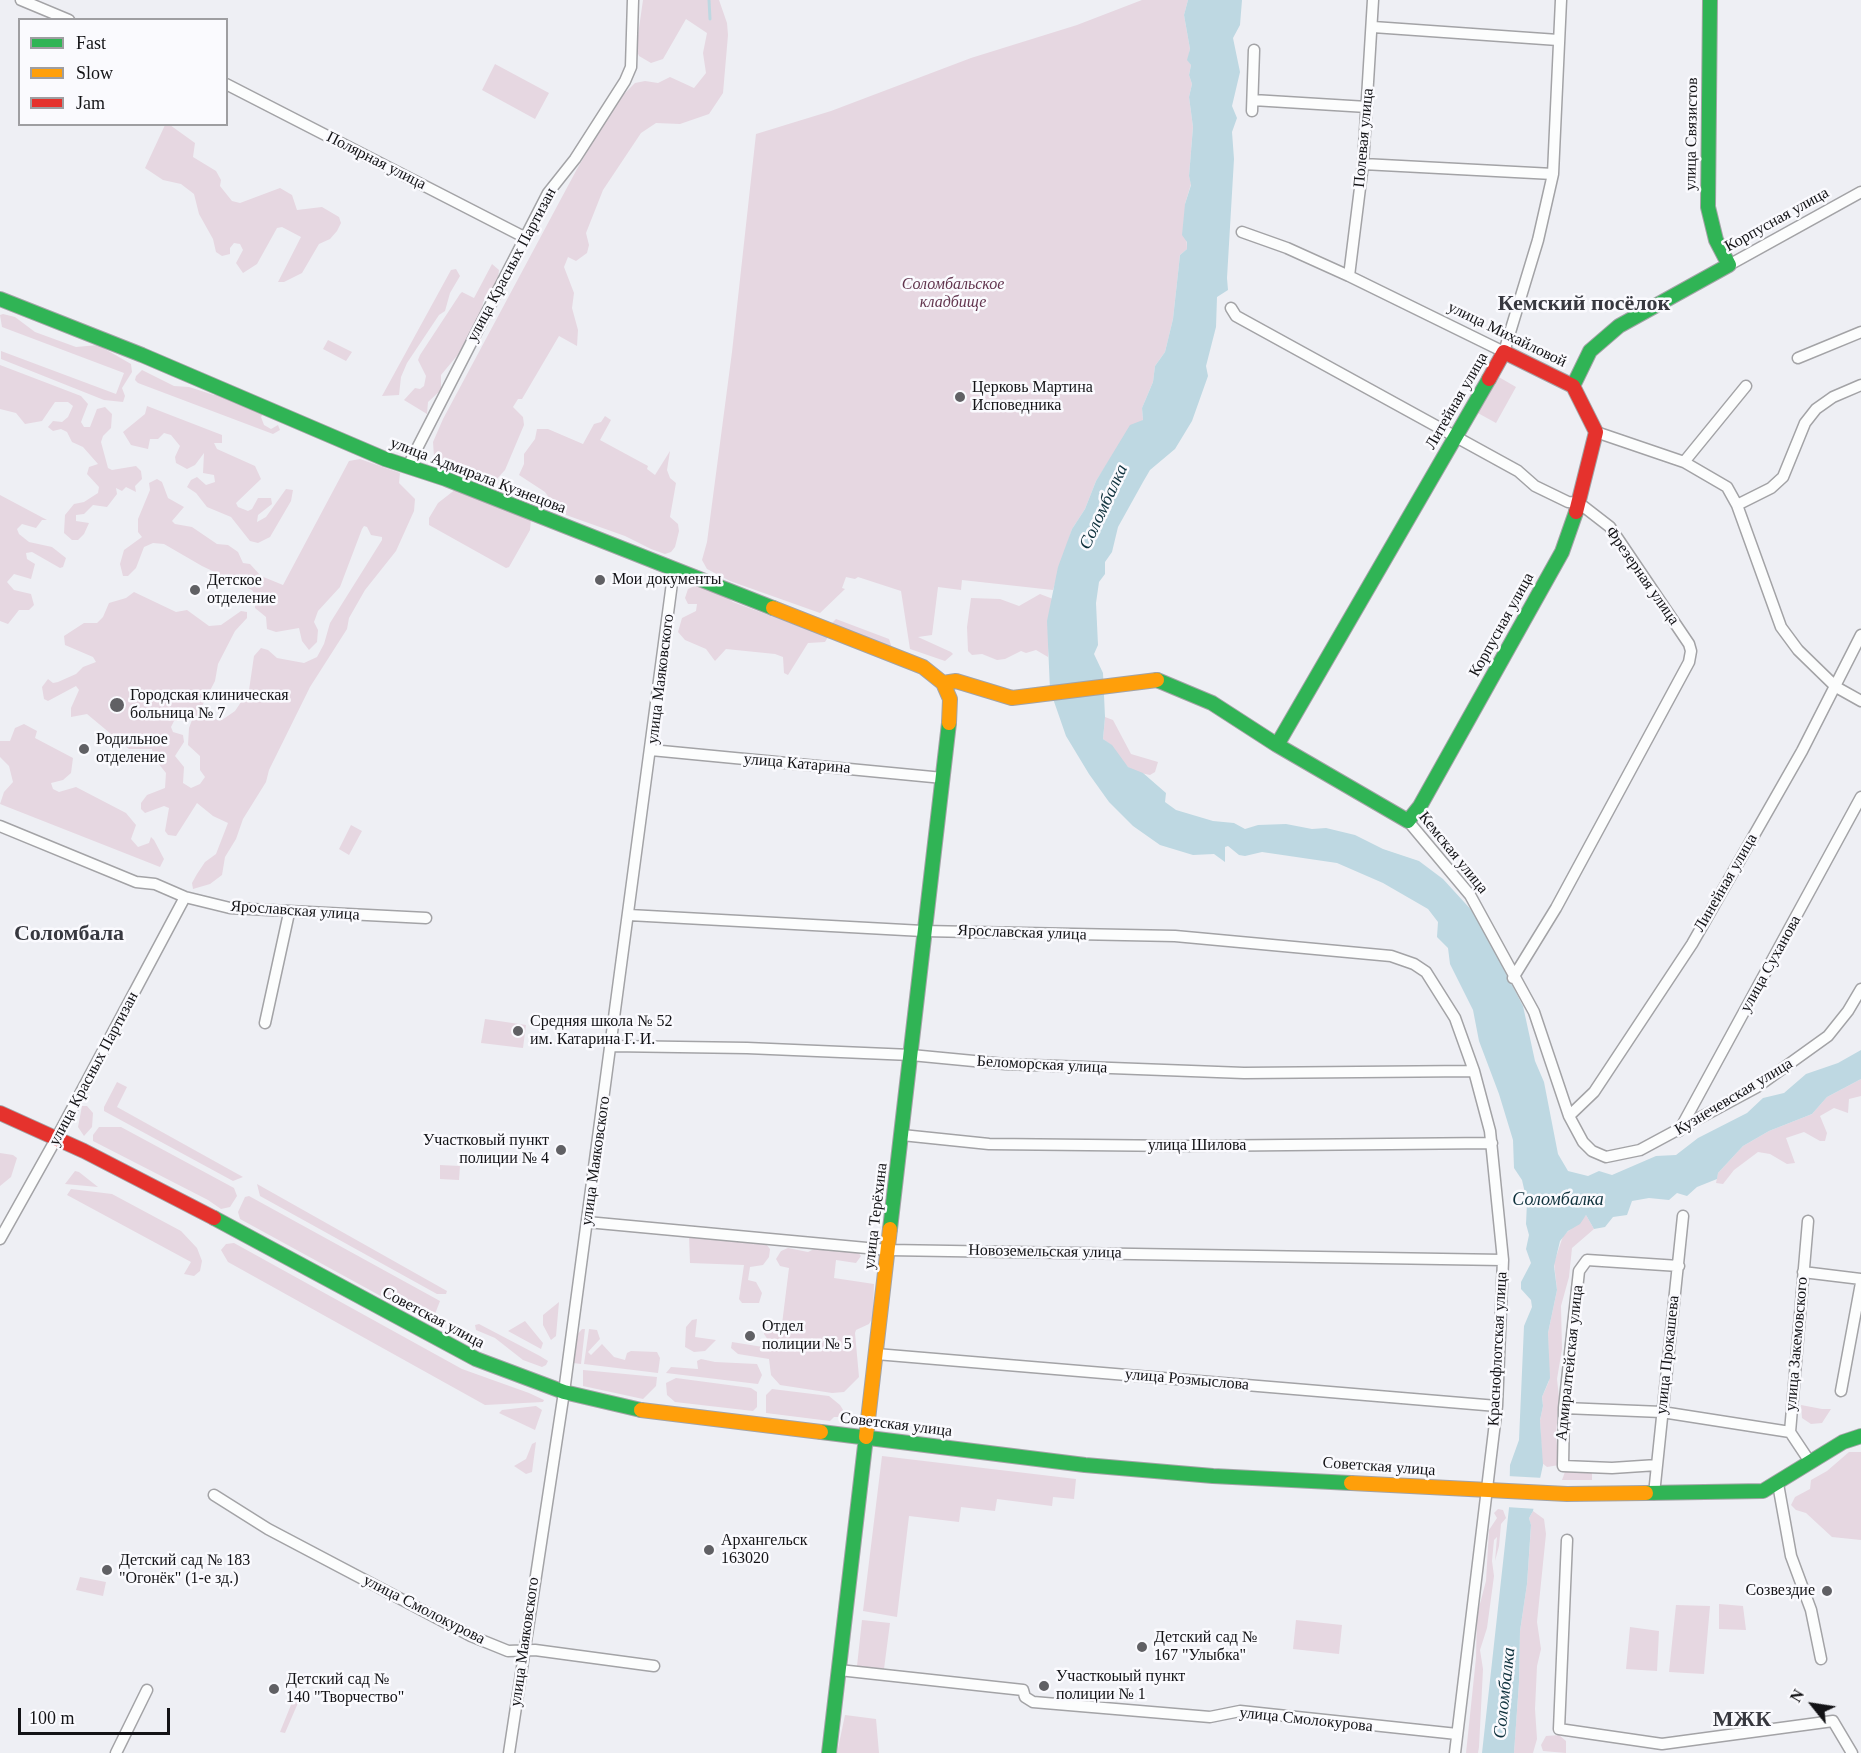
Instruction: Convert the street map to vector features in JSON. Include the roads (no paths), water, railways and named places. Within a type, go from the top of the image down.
[{"type":"main road","name":"улица Связистов","points":[[1710,0],[1708,207],[1716,240],[1729,265]]},
{"type":"main road","name":"Корпусная улица","points":[[1573,386],[1590,351],[1619,326],[1729,265]]},
{"type":"main road","name":"улица Адмирала Кузнецова","points":[[0,298],[142,355],[385,459],[674,568],[922,667],[943,683]]},
{"type":"main road","name":"улица Михайловой","points":[[1504,352],[1573,386],[1596,432]]},
{"type":"main road","name":"Литейная улица","points":[[1277,745],[1504,352]]},
{"type":"main road","name":"Корпусная улица","points":[[1408,821],[1420,806],[1562,552],[1579,503],[1596,432]]},
{"type":"main road","name":"Кемская улица","points":[[943,683],[956,681],[998,695],[1027,697],[1161,680],[1212,704],[1277,745],[1408,821]]},
{"type":"main road","name":"улица Терёхина","points":[[829,1753],[902,1135],[923,931],[951,713],[950,699],[943,683]]},
{"type":"main road","name":"Советская улица","points":[[0,1113],[225,1224],[456,1350],[564,1392],[632,1409],[1085,1465],[1213,1476],[1556,1494],[1763,1491],[1778,1484],[1843,1442],[1861,1436]]},
{"type":"street","points":[[21,0],[64,18]]},
{"type":"street","name":"улица Красных Партизан","points":[[408,466],[548,193],[575,159],[631,67],[633,0]]},
{"type":"street","name":"Полевая улица","points":[[1348,276],[1363,165],[1373,0]]},
{"type":"street","name":"Литейная улица","points":[[1504,352],[1538,240],[1553,174],[1561,0]]},
{"type":"street","points":[[1373,27],[1558,40]]},
{"type":"street","points":[[1254,50],[1253,105],[1367,107]]},
{"type":"street","name":"Полярная улица","points":[[228,85],[526,238]]},
{"type":"street","points":[[1363,165],[1553,174]]},
{"type":"street","name":"Корпусная улица","points":[[1729,265],[1861,192]]},
{"type":"street","name":"улица Михайловой","points":[[1242,232],[1287,248],[1504,352]]},
{"type":"street","name":"Фрезерная улица","points":[[1231,308],[1236,316],[1518,471],[1534,486],[1568,501],[1579,503],[1610,527],[1691,651],[1689,662],[1577,871],[1513,978]]},
{"type":"street","points":[[1798,358],[1861,332]]},
{"type":"street","points":[[1737,505],[1771,488],[1783,477],[1805,423],[1816,409],[1833,397],[1861,385]]},
{"type":"street","points":[[1684,462],[1746,386]]},
{"type":"street","points":[[1596,432],[1684,462],[1722,483],[1737,505],[1781,627],[1798,650],[1836,687],[1861,701]]},
{"type":"street","name":"улица Маяковского","points":[[509,1753],[564,1392],[674,568]]},
{"type":"street","name":"Линейная улица","points":[[1569,1116],[1594,1092],[1692,944],[1836,687],[1861,635]]},
{"type":"street","name":"улица Катарина","points":[[651,750],[943,778]]},
{"type":"street","name":"улица Суханова","points":[[1679,1131],[1861,797]]},
{"type":"street","name":"Кемская улица","points":[[1408,821],[1470,896],[1513,978],[1534,1012],[1569,1116],[1583,1142]]},
{"type":"street","name":"Ярославская улица","points":[[0,826],[136,882],[155,884],[185,897],[230,908],[289,913],[426,918]]},
{"type":"street","name":"улица Красных Партизан","points":[[0,1239],[185,897]]},
{"type":"street","points":[[265,1023],[289,913]]},
{"type":"street","name":"Ярославская улица","points":[[629,915],[923,931],[1175,936],[1391,956],[1414,964]]},
{"type":"street","name":"Краснофлотская улица","points":[[1414,964],[1426,972],[1455,1018],[1474,1071],[1492,1143],[1503,1260],[1497,1406],[1490,1491],[1455,1753]]},
{"type":"street","name":"Кузнечевская улица","points":[[1583,1142],[1592,1151],[1606,1157],[1640,1149],[1679,1131],[1757,1087],[1809,1052],[1828,1036],[1848,1011],[1861,989]]},
{"type":"street","name":"Беломорская улица","points":[[611,1046],[747,1048],[910,1055],[1005,1064],[1244,1073],[1474,1071]]},
{"type":"street","name":"улица Шилова","points":[[902,1135],[989,1144],[1185,1146],[1492,1143]]},
{"type":"street","name":"улица Прокашева","points":[[1654,1494],[1683,1216]]},
{"type":"street","name":"улица Закемовского","points":[[1808,1221],[1790,1432],[1810,1462]]},
{"type":"street","name":"Новоземельская улица","points":[[587,1222],[888,1250],[1503,1260]]},
{"type":"street","name":"Адмиралтейская улица","points":[[1657,1465],[1612,1468],[1563,1466],[1564,1408],[1579,1271],[1587,1260],[1679,1266]]},
{"type":"street","points":[[1803,1272],[1861,1281],[1841,1391]]},
{"type":"street","name":"улица Розмыслова","points":[[876,1354],[1497,1406]]},
{"type":"street","points":[[1564,1408],[1662,1412],[1790,1432]]},
{"type":"street","points":[[1778,1484],[1791,1556],[1811,1610],[1821,1659]]},
{"type":"street","name":"улица Смолокурова","points":[[214,1495],[253,1521],[460,1630],[508,1651],[535,1650],[654,1666]]},
{"type":"street","points":[[1567,1540],[1558,1729],[1662,1748],[1833,1721],[1852,1753]]},
{"type":"street","name":"улица Смолокурова","points":[[839,1670],[1023,1690],[1025,1697],[1033,1702],[1210,1717],[1240,1711],[1457,1734]]},
{"type":"street","points":[[116,1753],[147,1690]]},
{"type":"water","name":"Соломбалка","points":[[1188,0],[1242,0],[1240,25],[1233,38],[1240,72],[1232,106],[1237,118],[1232,132],[1234,159],[1228,290],[1217,297],[1216,327],[1206,366],[1208,376],[1192,421],[1175,449],[1150,470],[1143,482],[1118,527],[1112,552],[1105,562],[1105,574],[1099,582],[1096,603],[1098,645],[1094,654],[1103,673],[1105,717],[1103,739],[1112,745],[1128,767],[1143,773],[1166,793],[1165,802],[1176,810],[1213,821],[1234,823],[1245,829],[1258,825],[1286,824],[1312,829],[1326,828],[1355,835],[1383,849],[1419,861],[1443,879],[1475,914],[1523,1006],[1535,1061],[1544,1082],[1558,1154],[1568,1171],[1588,1176],[1599,1171],[1612,1175],[1656,1156],[1676,1155],[1698,1138],[1747,1113],[1763,1098],[1784,1093],[1806,1074],[1838,1063],[1861,1050],[1861,1079],[1827,1097],[1812,1114],[1769,1131],[1743,1146],[1718,1173],[1717,1179],[1697,1187],[1687,1196],[1677,1193],[1669,1200],[1649,1198],[1632,1201],[1627,1215],[1613,1217],[1605,1227],[1594,1229],[1586,1215],[1580,1224],[1568,1231],[1560,1241],[1554,1266],[1557,1290],[1548,1333],[1550,1378],[1542,1397],[1540,1420],[1543,1465],[1533,1511],[1529,1518],[1531,1525],[1527,1584],[1520,1631],[1514,1753],[1482,1753],[1509,1508],[1510,1465],[1519,1440],[1524,1326],[1532,1307],[1531,1300],[1521,1289],[1521,1282],[1531,1263],[1526,1249],[1529,1235],[1526,1224],[1527,1202],[1522,1180],[1514,1168],[1513,1140],[1479,1041],[1473,1010],[1450,964],[1448,948],[1437,937],[1438,922],[1428,909],[1383,883],[1337,863],[1262,852],[1245,856],[1239,855],[1228,846],[1225,847],[1225,862],[1214,854],[1193,855],[1160,845],[1133,826],[1109,802],[1089,774],[1066,736],[1050,690],[1047,621],[1058,567],[1072,529],[1085,509],[1096,481],[1130,425],[1143,420],[1142,408],[1153,382],[1155,366],[1165,352],[1173,319],[1180,255],[1187,249],[1187,242],[1182,235],[1185,204],[1191,185],[1189,176],[1193,127],[1189,97],[1192,84],[1189,75],[1191,65],[1187,60],[1190,49],[1184,15]]},
{"type":"waterway","points":[[709,0],[710,19]]},
{"type":"place","name":"Церковь Мартина Исповедника","points":[[960,397]]},
{"type":"place","name":"Мои документы","points":[[600,580]]},
{"type":"place","name":"Детское отделение","points":[[195,590]]},
{"type":"place","name":"Городская клиническая больница № 7","points":[[117,705]]},
{"type":"place","name":"Родильное отделение","points":[[84,749]]},
{"type":"place","name":"Средняя школа № 52 им. Катарина Г. И.","points":[[518,1031]]},
{"type":"place","name":"Участковый пункт полиции № 4","points":[[561,1150]]},
{"type":"place","name":"Отдел полиции № 5","points":[[750,1336]]},
{"type":"place","name":"Архангельск 163020","points":[[709,1550]]},
{"type":"place","name":"Детский сад № 183 \"Огонёк\" (1-е зд.)","points":[[107,1570]]},
{"type":"place","name":"Созвездие","points":[[1827,1591]]},
{"type":"place","name":"Детский сад № 167 \"Улыбка\"","points":[[1142,1647]]},
{"type":"place","name":"Участкоыый пункт полиции № 1","points":[[1044,1686]]},
{"type":"place","name":"Детский сад № 140 \"Творчество\"","points":[[274,1689]]},
{"type":"district","name":"Кемский посёлок","points":[[1584,304]]},
{"type":"district","name":"Соломбала","points":[[69,934]]},
{"type":"district","name":"МЖК","points":[[1742,1720]]},
{"type":"park label","name":"Соломбальское кладбище","points":[[953,294]]}]
